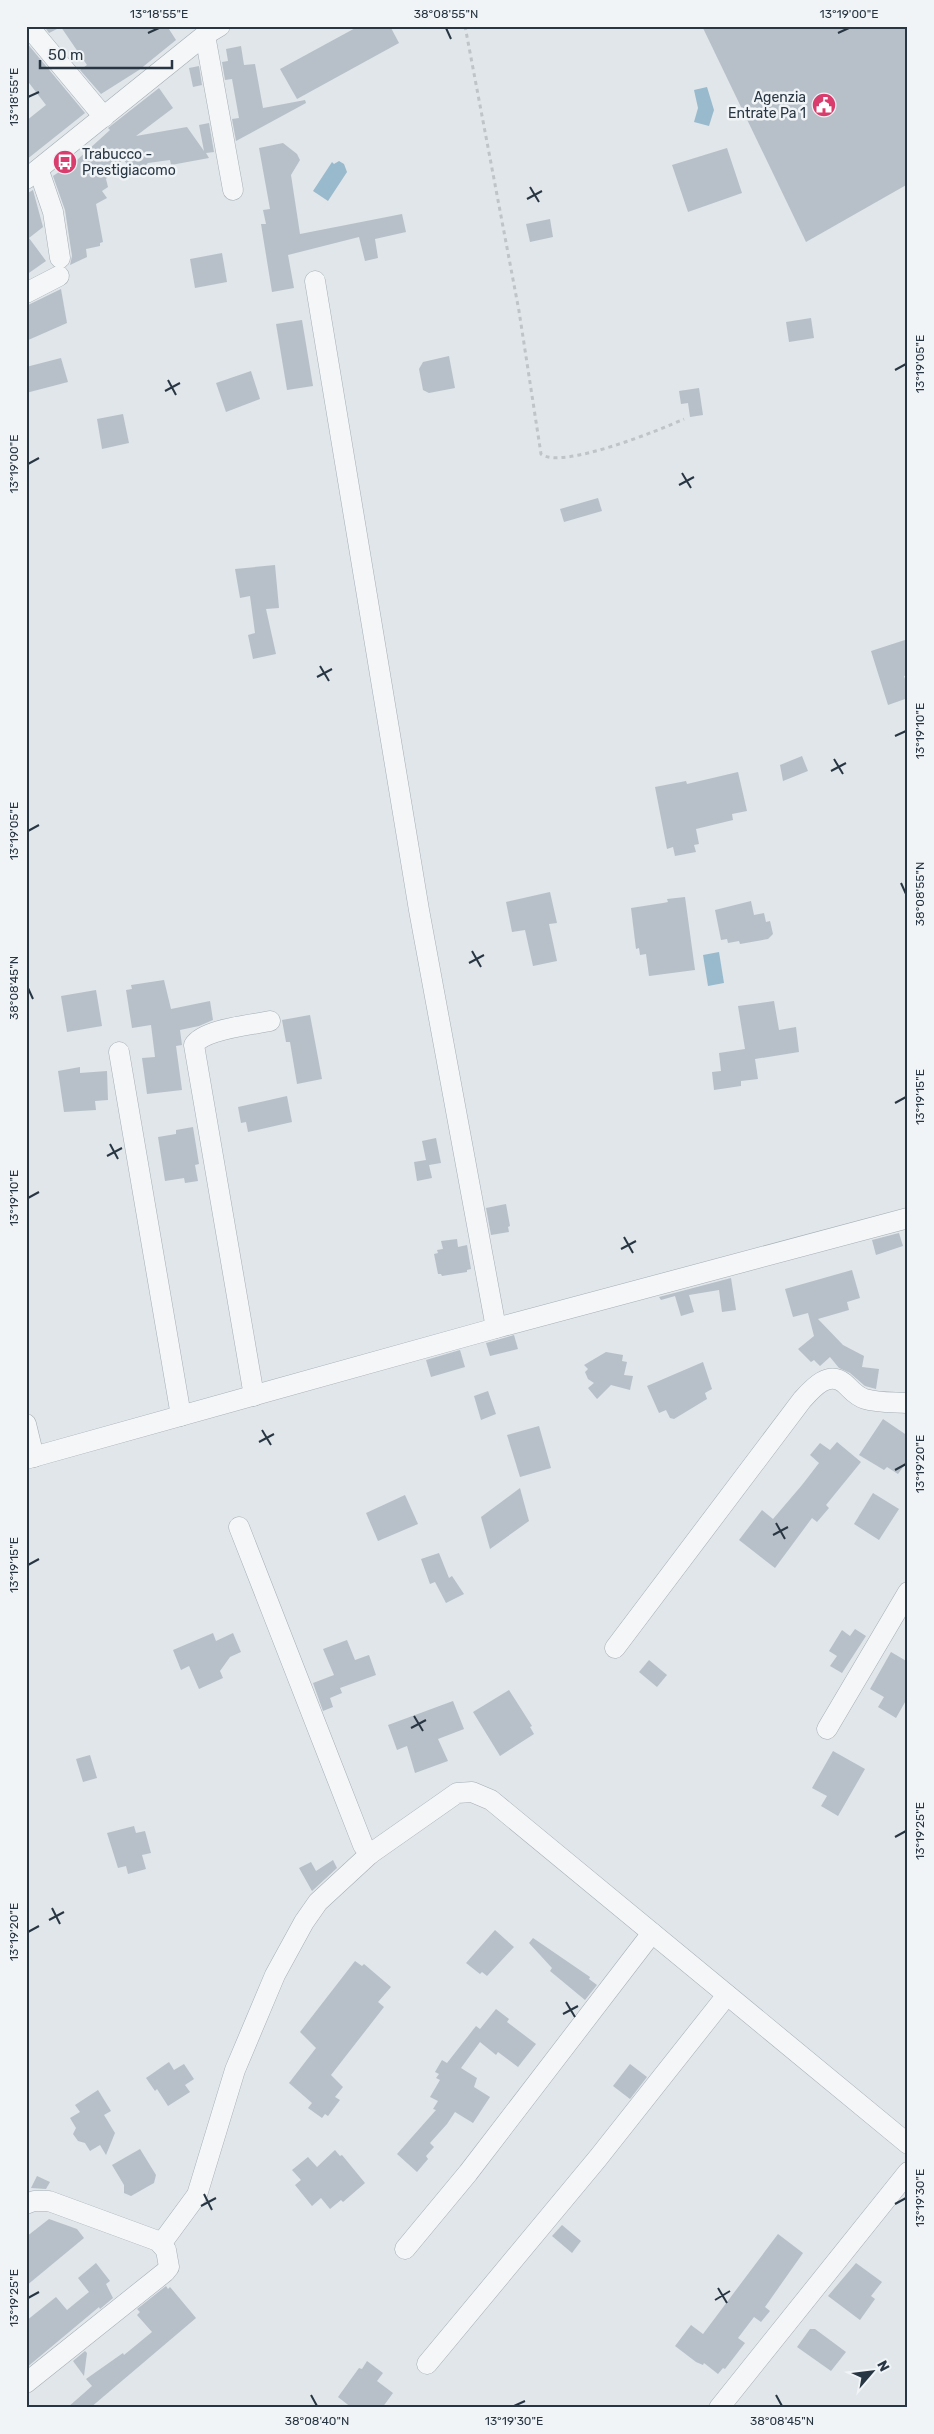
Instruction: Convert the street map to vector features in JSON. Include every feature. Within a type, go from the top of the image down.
[{"type":"street","points":[[26,29],[30,27],[104,117]]},
{"type":"street","points":[[26,294],[59,267],[53,212],[32,175],[213,31]]},
{"type":"street","points":[[213,31],[233,190]]},
{"type":"street","points":[[315,281],[418,910],[496,1328]]},
{"type":"street","points":[[254,1396],[194,1045],[198,1039],[212,1033],[270,1021]]},
{"type":"street","points":[[119,1052],[181,1416]]},
{"type":"street","points":[[26,1424],[30,1458],[496,1328],[908,1218]]},
{"type":"street","points":[[615,1648],[802,1400],[816,1385],[834,1378],[842,1382],[856,1395],[866,1399],[908,1403]]},
{"type":"street","points":[[239,1527],[363,1845],[370,1854]]},
{"type":"street","points":[[827,1729],[908,1592]]},
{"type":"street","points":[[161,2244],[197,2195],[235,2070],[275,1975],[304,1922],[318,1902],[370,1854],[457,1793],[472,1792],[491,1800],[908,2144]]},
{"type":"street","points":[[406,2249],[468,2172],[652,1933]]},
{"type":"street","points":[[427,2364],[598,2158],[727,1995]]},
{"type":"street","points":[[719,2408],[908,2172]]},
{"type":"street","points":[[26,2204],[34,2201],[49,2201],[158,2241],[168,2258],[169,2266],[165,2272],[26,2383]]},
{"type":"path","points":[[465,26],[519,311],[541,454],[553,458],[620,444],[661,430],[684,418]]},
{"type":"water","points":[[707,87],[714,110],[709,126],[694,122],[698,108],[694,90]]},
{"type":"water","points":[[339,161],[344,164],[347,172],[328,201],[313,191],[332,162],[334,164]]},
{"type":"water","points":[[719,952],[724,983],[708,986],[703,955]]},
{"type":"building","points":[[44,26],[167,26],[176,40],[139,70],[101,94],[80,70],[87,65],[61,27],[49,33]]},
{"type":"building","points":[[359,26],[390,26],[399,43],[297,99],[280,69]]},
{"type":"building","name":"Agenzia Entrate Pa 1","points":[[702,26],[908,26],[908,184],[806,242]]},
{"type":"building","points":[[26,42],[85,113],[26,160],[26,121],[46,105],[26,79]]},
{"type":"building","points":[[241,46],[244,65],[255,64],[263,108],[305,100],[306,103],[236,141],[232,119],[239,118],[232,79],[225,80],[222,62],[228,61],[226,49]]},
{"type":"building","points":[[199,66],[202,85],[193,87],[189,68]]},
{"type":"building","points":[[159,88],[173,108],[136,136],[187,127],[204,151],[199,125],[209,123],[214,152],[206,153],[209,158],[171,165],[170,160],[148,163],[136,175],[123,159],[106,179],[108,187],[102,191],[107,198],[96,204],[103,242],[100,243],[100,246],[86,249],[87,257],[70,265],[72,256],[65,210],[53,176],[77,160],[110,130],[108,128]]},
{"type":"building","points":[[283,143],[297,154],[300,160],[291,175],[300,234],[402,214],[406,232],[375,239],[378,258],[365,261],[359,237],[288,255],[294,288],[272,292],[261,224],[266,224],[263,210],[270,209],[259,148]]},
{"type":"building","points":[[727,148],[742,193],[688,212],[672,165]]},
{"type":"building","points":[[33,190],[43,227],[29,238],[46,261],[26,275],[26,194]]},
{"type":"building","points":[[550,219],[553,237],[530,242],[526,224]]},
{"type":"building","points":[[222,253],[227,282],[195,288],[190,259]]},
{"type":"building","points":[[61,289],[67,323],[26,341],[26,306]]},
{"type":"building","points":[[811,318],[814,338],[789,342],[786,322]]},
{"type":"building","points":[[302,320],[313,386],[287,390],[276,324]]},
{"type":"building","points":[[449,356],[455,388],[429,393],[423,390],[419,369],[423,362]]},
{"type":"building","points":[[61,358],[68,382],[26,393],[26,367]]},
{"type":"building","points":[[251,371],[260,399],[226,412],[216,383]]},
{"type":"building","points":[[699,388],[703,415],[690,417],[688,403],[681,404],[679,391]]},
{"type":"building","points":[[123,414],[129,443],[102,449],[97,419]]},
{"type":"building","points":[[598,498],[602,511],[564,522],[560,509]]},
{"type":"building","points":[[275,565],[279,608],[266,609],[276,654],[253,659],[248,635],[255,633],[250,596],[240,598],[235,569]]},
{"type":"building","points":[[908,639],[908,675],[904,676],[908,688],[908,698],[888,705],[871,651]]},
{"type":"building","points":[[802,756],[808,771],[783,781],[780,765]]},
{"type":"building","points":[[738,772],[747,811],[732,814],[733,820],[696,829],[699,844],[694,845],[696,852],[675,856],[673,847],[667,849],[655,787],[686,781],[687,784]]},
{"type":"building","points":[[550,892],[557,923],[549,924],[557,961],[533,966],[525,930],[512,932],[506,902]]},
{"type":"building","points":[[685,897],[695,970],[649,976],[646,954],[640,955],[639,948],[636,949],[631,908],[668,902],[667,899]]},
{"type":"building","points":[[751,901],[754,915],[764,913],[766,922],[770,921],[773,934],[768,939],[740,944],[739,941],[728,943],[727,939],[721,940],[715,910]]},
{"type":"building","points":[[164,980],[171,1009],[210,1001],[213,1020],[199,1026],[180,1030],[182,1045],[176,1046],[182,1090],[147,1094],[142,1058],[155,1057],[151,1025],[132,1028],[126,990],[132,989],[131,985]]},
{"type":"building","points":[[96,990],[102,1026],[67,1032],[61,996]]},
{"type":"building","points":[[774,1001],[779,1030],[796,1027],[799,1052],[755,1059],[758,1079],[741,1081],[741,1086],[714,1090],[712,1072],[721,1071],[719,1053],[745,1049],[738,1006]]},
{"type":"building","points":[[310,1015],[322,1079],[297,1084],[290,1042],[286,1042],[282,1020]]},
{"type":"building","points":[[80,1067],[80,1073],[107,1071],[108,1100],[95,1101],[96,1110],[64,1112],[58,1071]]},
{"type":"building","points":[[287,1096],[292,1122],[248,1132],[246,1122],[241,1123],[238,1107]]},
{"type":"building","points":[[193,1127],[199,1164],[195,1165],[198,1181],[185,1183],[184,1178],[165,1181],[158,1137],[176,1134],[176,1130]]},
{"type":"building","points":[[436,1138],[441,1163],[429,1165],[432,1178],[417,1181],[414,1162],[426,1160],[422,1141]]},
{"type":"building","points":[[506,1204],[510,1226],[508,1227],[509,1232],[491,1235],[486,1208]]},
{"type":"building","points":[[899,1233],[903,1246],[876,1255],[872,1240]]},
{"type":"building","points":[[457,1239],[458,1247],[467,1245],[471,1269],[467,1270],[467,1272],[442,1276],[438,1274],[434,1254],[438,1253],[437,1250],[443,1249],[441,1241]]},
{"type":"building","points":[[852,1270],[860,1298],[847,1302],[849,1310],[818,1319],[843,1345],[864,1356],[862,1367],[879,1369],[876,1389],[865,1386],[850,1373],[839,1368],[830,1357],[820,1366],[814,1360],[811,1362],[798,1349],[814,1336],[808,1313],[793,1317],[785,1289]]},
{"type":"building","points":[[731,1278],[736,1310],[722,1312],[719,1290],[689,1295],[694,1312],[681,1316],[675,1296],[661,1300],[659,1297]]},
{"type":"building","points":[[514,1335],[518,1349],[490,1356],[486,1343]]},
{"type":"building","points":[[460,1350],[465,1367],[431,1377],[426,1360]]},
{"type":"building","points":[[606,1352],[623,1355],[622,1361],[627,1362],[624,1375],[633,1376],[630,1390],[611,1385],[597,1399],[588,1388],[594,1383],[588,1379],[585,1372],[588,1369],[584,1365]]},
{"type":"building","points":[[703,1362],[712,1389],[705,1393],[707,1399],[674,1419],[670,1418],[666,1410],[659,1413],[647,1386]]},
{"type":"building","points":[[488,1391],[496,1414],[481,1420],[474,1396]]},
{"type":"building","points":[[883,1419],[908,1436],[908,1460],[898,1474],[887,1467],[884,1470],[859,1455]]},
{"type":"building","points":[[539,1426],[551,1468],[520,1477],[507,1435]]},
{"type":"building","points":[[837,1442],[861,1462],[826,1505],[829,1508],[817,1522],[812,1518],[775,1568],[739,1540],[762,1510],[773,1519],[802,1485],[819,1463],[810,1455],[820,1443],[830,1450]]},
{"type":"building","points":[[520,1488],[529,1521],[490,1549],[481,1517]]},
{"type":"building","points":[[873,1493],[899,1509],[879,1540],[854,1524]]},
{"type":"building","points":[[405,1495],[418,1524],[378,1541],[366,1513]]},
{"type":"building","points":[[439,1553],[449,1578],[452,1576],[464,1594],[446,1603],[435,1582],[430,1584],[421,1559]]},
{"type":"building","points":[[855,1629],[866,1636],[842,1673],[830,1666],[837,1656],[829,1651],[842,1630],[850,1636]]},
{"type":"building","points":[[213,1633],[216,1641],[233,1633],[241,1652],[230,1657],[220,1671],[223,1678],[199,1689],[189,1666],[181,1670],[173,1650]]},
{"type":"building","points":[[347,1640],[355,1660],[369,1655],[376,1675],[340,1688],[342,1693],[330,1698],[333,1707],[323,1711],[313,1683],[334,1675],[323,1649]]},
{"type":"building","points":[[891,1652],[908,1662],[908,1697],[896,1718],[878,1707],[884,1697],[870,1689]]},
{"type":"building","points":[[649,1660],[667,1675],[657,1687],[639,1672]]},
{"type":"building","points":[[509,1690],[532,1726],[530,1727],[534,1734],[500,1756],[473,1712]]},
{"type":"building","points":[[453,1701],[464,1729],[438,1739],[448,1761],[415,1773],[407,1746],[397,1750],[388,1725]]},
{"type":"building","points":[[833,1751],[865,1769],[838,1816],[821,1806],[827,1796],[812,1788]]},
{"type":"building","points":[[90,1755],[97,1778],[83,1782],[76,1759]]},
{"type":"building","points":[[134,1826],[136,1833],[145,1831],[151,1853],[142,1855],[146,1869],[128,1874],[126,1866],[118,1868],[107,1833]]},
{"type":"building","points":[[333,1860],[337,1868],[312,1891],[299,1868],[311,1862],[316,1871]]},
{"type":"building","points":[[495,1930],[514,1947],[487,1976],[482,1972],[480,1974],[466,1963]]},
{"type":"building","points":[[533,1938],[590,1977],[589,1979],[597,1985],[585,2000],[550,1971],[552,1968],[529,1943]]},
{"type":"building","points":[[355,1961],[362,1966],[364,1964],[391,1987],[378,2002],[384,2007],[331,2075],[343,2087],[335,2097],[340,2100],[328,2116],[325,2114],[322,2118],[308,2108],[312,2103],[289,2083],[316,2048],[300,2032]]},
{"type":"building","points":[[496,2009],[509,2019],[507,2022],[536,2044],[518,2067],[498,2052],[496,2055],[480,2042],[461,2068],[477,2078],[474,2087],[490,2097],[473,2123],[455,2112],[430,2143],[434,2147],[426,2156],[428,2159],[417,2172],[397,2154],[436,2110],[433,2109],[438,2101],[430,2097],[440,2080],[436,2078],[439,2074],[435,2072],[442,2060],[447,2063],[476,2026],[480,2029]]},
{"type":"building","points":[[169,2062],[174,2070],[184,2064],[194,2079],[185,2085],[190,2092],[168,2106],[157,2089],[155,2091],[146,2078]]},
{"type":"building","points":[[630,2064],[647,2077],[630,2099],[613,2086]]},
{"type":"building","points":[[98,2090],[111,2111],[104,2115],[115,2133],[106,2155],[100,2145],[90,2151],[85,2143],[78,2141],[73,2134],[76,2128],[70,2118],[80,2112],[75,2105]]},
{"type":"building","points":[[140,2149],[156,2175],[154,2183],[131,2196],[124,2193],[124,2185],[112,2165]]},
{"type":"building","points":[[335,2150],[340,2156],[342,2155],[365,2183],[343,2202],[341,2200],[330,2209],[321,2198],[312,2206],[295,2185],[301,2180],[292,2170],[308,2157],[317,2167]]},
{"type":"building","points":[[37,2176],[50,2182],[46,2189],[31,2188]]},
{"type":"building","points":[[49,2219],[77,2229],[84,2238],[26,2286],[26,2237]]},
{"type":"building","points":[[562,2225],[581,2241],[572,2253],[552,2236]]},
{"type":"building","points":[[778,2234],[803,2253],[765,2307],[770,2311],[761,2322],[754,2317],[738,2338],[745,2343],[725,2369],[723,2368],[718,2374],[704,2363],[703,2365],[696,2362],[675,2346],[691,2325],[703,2334]]},
{"type":"building","points":[[96,2263],[110,2281],[106,2284],[113,2298],[100,2309],[99,2307],[26,2368],[26,2321],[56,2297],[67,2310],[89,2292],[78,2278]]},
{"type":"building","points":[[856,2263],[882,2282],[871,2296],[875,2299],[860,2320],[828,2296]]},
{"type":"building","points":[[166,2286],[168,2289],[170,2287],[196,2318],[90,2408],[67,2408],[92,2386],[86,2379],[123,2353],[124,2355],[152,2332],[137,2315],[140,2312],[137,2309]]},
{"type":"building","points":[[810,2329],[815,2329],[846,2352],[831,2371],[797,2347]]},
{"type":"building","points":[[85,2351],[87,2353],[84,2376],[73,2361]]},
{"type":"building","points":[[367,2361],[383,2373],[377,2381],[393,2393],[382,2408],[352,2408],[338,2397],[359,2368],[362,2369]]},
{"type":"place","name":"Agenzia Entrate Pa 1","points":[[824,105]]},
{"type":"place","name":"Trabucco - Prestigiacomo","points":[[65,162]]}]
